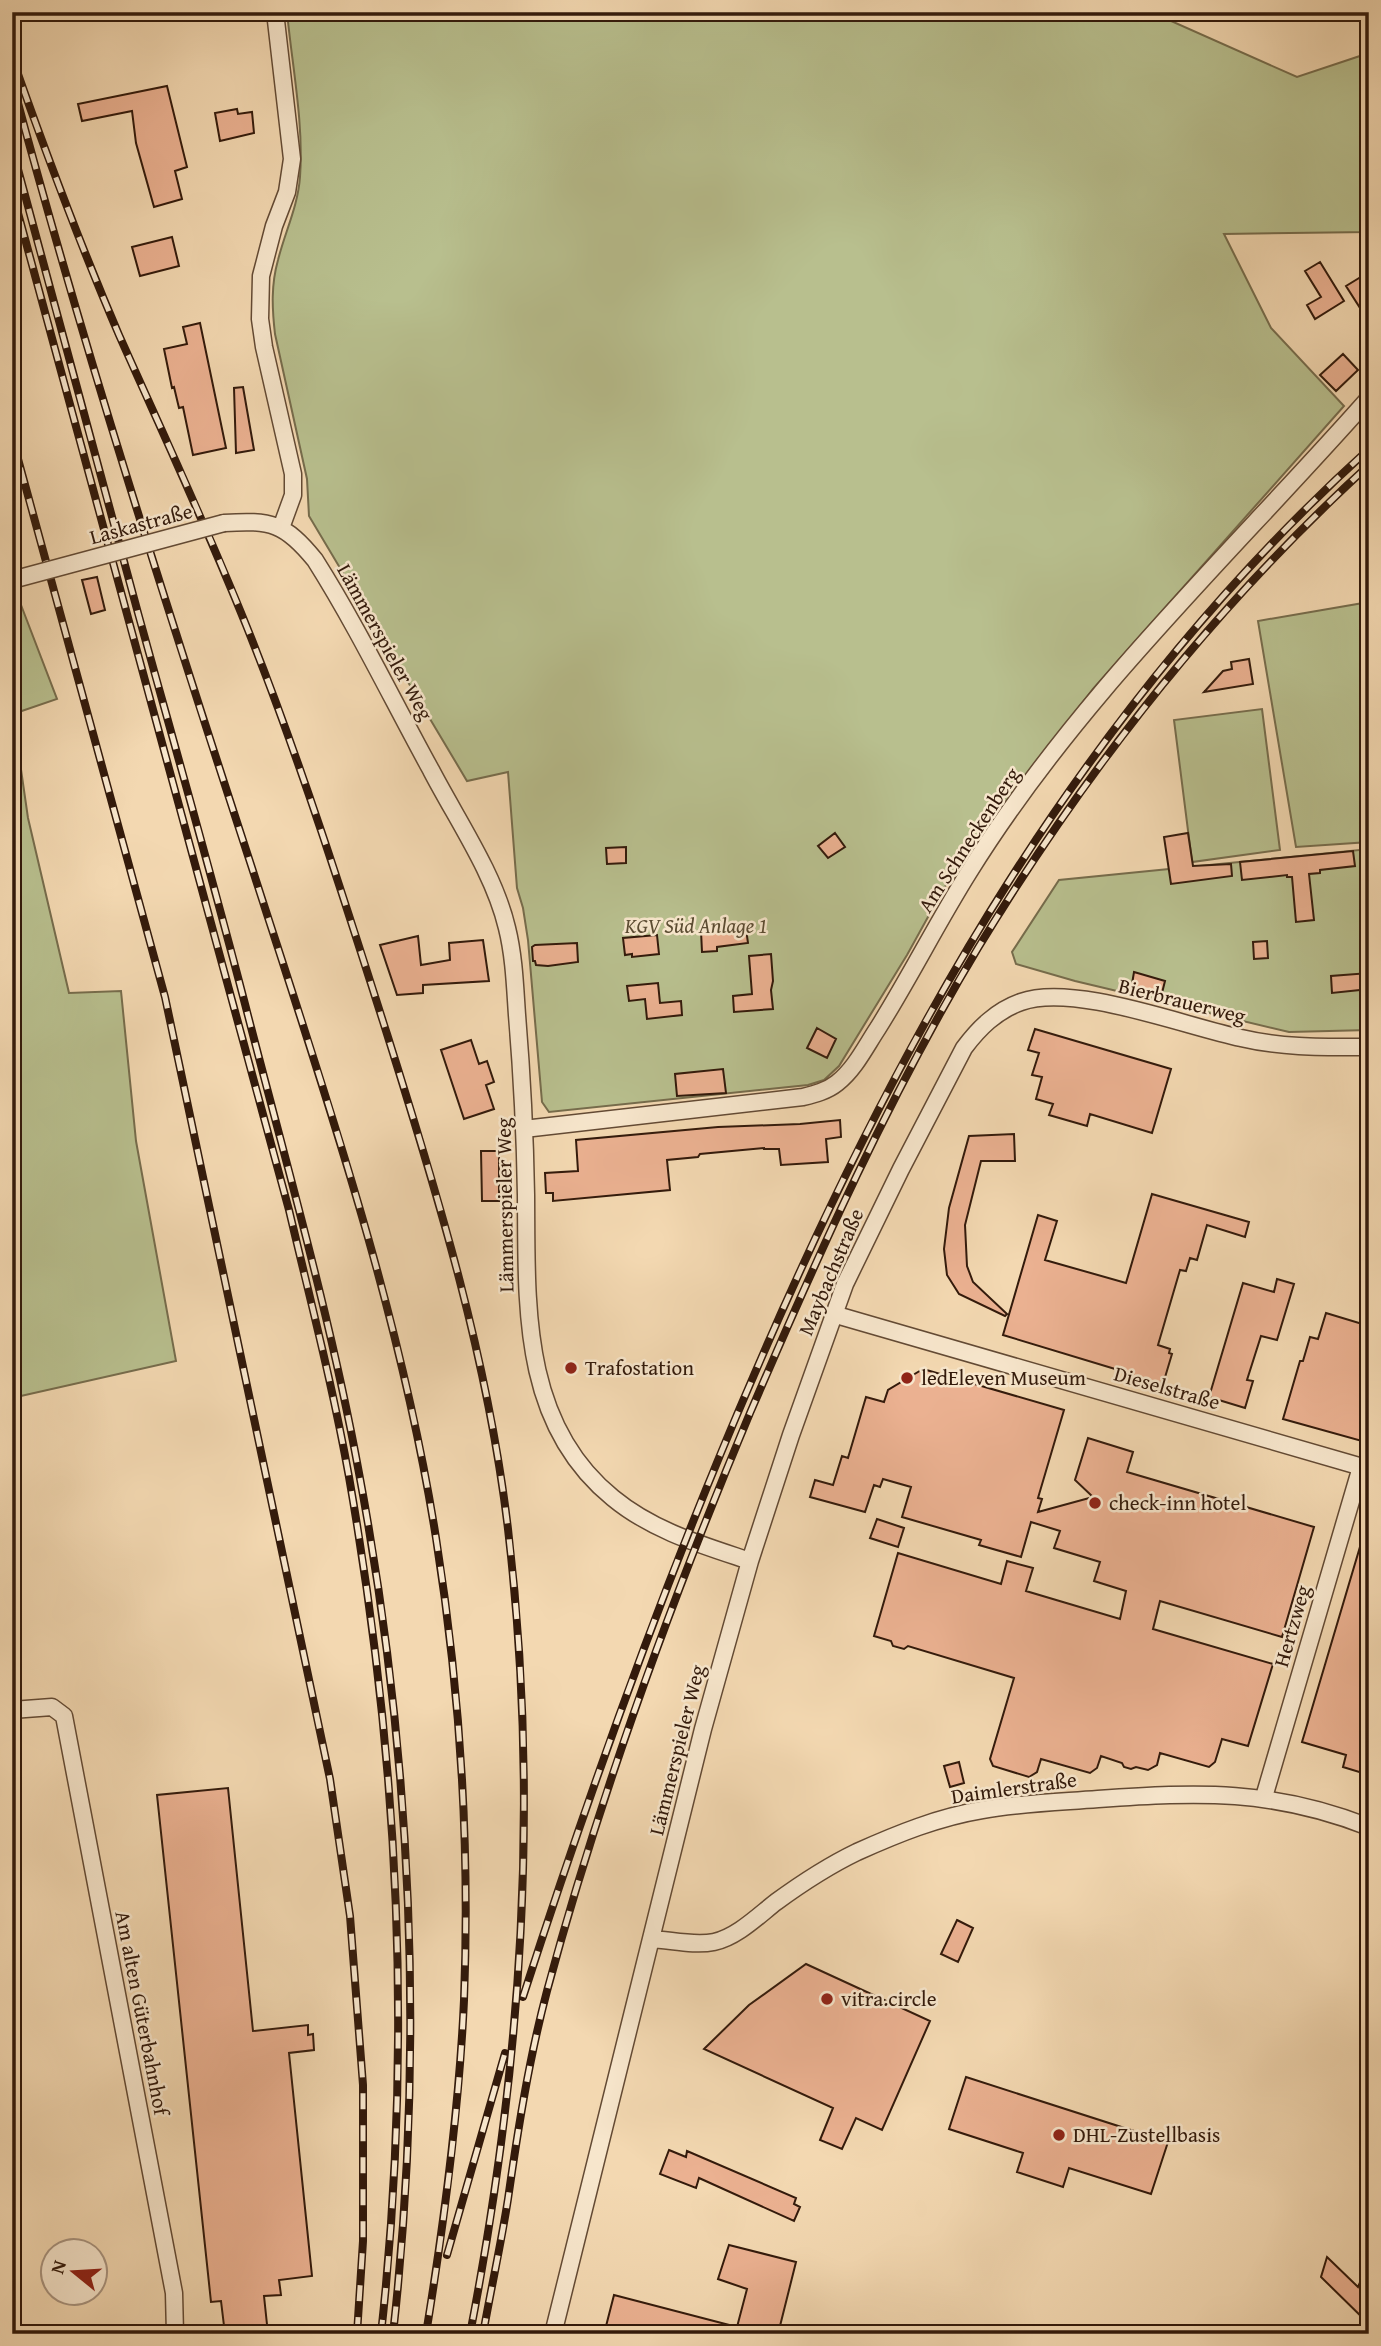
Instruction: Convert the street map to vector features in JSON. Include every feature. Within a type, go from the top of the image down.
[{"type":"street","points":[[275,12],[292,142],[292,167],[287,192],[266,254],[260,294],[260,318],[293,474],[293,495],[281,527]]},
{"type":"street","name":"Am Schneckenberg","points":[[524,1129],[803,1097],[821,1092],[838,1082],[860,1056],[983,850],[1070,730],[1145,640],[1369,398]]},
{"type":"street","name":"Laskastraße","points":[[12,580],[224,523],[260,522],[281,527]]},
{"type":"street","name":"Lämmerspieler Weg","points":[[281,527],[300,541],[328,580],[495,890],[504,916],[511,948],[521,1060],[530,1334],[542,1390],[558,1429],[573,1455],[613,1498],[660,1528],[710,1549],[750,1561],[703,1730],[553,2334]]},
{"type":"street","name":"Bierbrauerweg","points":[[989,1019],[1008,1008],[1036,998],[1075,998],[1266,1043],[1299,1047],[1369,1047]]},
{"type":"street","name":"Maybachstraße","points":[[750,1561],[833,1314],[865,1241],[950,1073],[964,1048],[989,1019]]},
{"type":"street","name":"Dieselstraße","points":[[833,1314],[1365,1468]]},
{"type":"street","name":"Hertzweg","points":[[1264,1797],[1365,1468]]},
{"type":"street","name":"Am alten Güterbahnhof","points":[[12,1710],[52,1707],[64,1716],[174,2293],[175,2334]]},
{"type":"street","name":"Daimlerstraße","points":[[651,1939],[704,1943],[723,1939],[839,1861],[917,1828],[964,1814],[1012,1806],[1198,1794],[1264,1797],[1311,1807],[1369,1827]]},
{"type":"green space","name":"KGV Süd Anlage 1","points":[[287,12],[1151,12],[1297,77],[1369,53],[1369,232],[1224,234],[1271,328],[1344,406],[1093,689],[944,888],[907,955],[839,1066],[824,1080],[808,1085],[549,1112],[542,1102],[528,940],[517,888],[508,772],[467,781],[309,516],[307,479],[275,334],[273,306],[276,269],[299,188],[301,157]]},
{"type":"green space","points":[[1369,602],[1369,842],[1296,847],[1258,621]]},
{"type":"green space","points":[[21,605],[57,699],[13,714],[28,818],[69,993],[121,991],[136,1141],[176,1361],[12,1398],[12,608]]},
{"type":"green space","points":[[1262,709],[1280,850],[1192,862],[1174,720]]},
{"type":"green space","points":[[1369,849],[1369,1030],[1289,1032],[1075,981],[1016,964],[1012,952],[1059,880]]},
{"type":"building","points":[[167,86],[187,167],[175,171],[182,199],[154,207],[136,143],[132,111],[82,121],[78,104]]},
{"type":"building","points":[[237,109],[238,114],[252,112],[254,133],[220,141],[215,113]]},
{"type":"building","points":[[172,237],[179,266],[140,276],[132,247]]},
{"type":"building","points":[[1320,262],[1344,301],[1315,319],[1307,305],[1321,297],[1305,271]]},
{"type":"building","points":[[1369,272],[1369,322],[1346,286]]},
{"type":"building","points":[[200,323],[226,448],[193,455],[183,407],[179,408],[174,387],[172,388],[164,349],[187,344],[183,327]]},
{"type":"building","points":[[1343,354],[1358,370],[1336,391],[1320,375]]},
{"type":"building","points":[[243,387],[254,450],[236,453],[234,388]]},
{"type":"building","points":[[97,577],[105,610],[91,614],[82,580]]},
{"type":"building","points":[[1249,659],[1253,684],[1204,692],[1223,671],[1232,669],[1231,662]]},
{"type":"building","points":[[835,833],[845,847],[828,858],[818,846]]},
{"type":"building","points":[[1188,833],[1193,866],[1231,864],[1232,876],[1171,884],[1164,837]]},
{"type":"building","points":[[626,847],[626,863],[607,864],[606,848]]},
{"type":"building","points":[[1353,851],[1355,866],[1309,874],[1314,920],[1296,922],[1292,877],[1287,875],[1242,880],[1240,862]]},
{"type":"building","points":[[734,927],[735,930],[746,929],[748,943],[702,952],[701,931]]},
{"type":"building","points":[[657,935],[659,954],[632,957],[632,954],[625,955],[623,938]]},
{"type":"building","points":[[418,936],[421,965],[450,960],[449,943],[483,940],[489,981],[423,985],[423,993],[397,995],[380,945]]},
{"type":"building","points":[[1267,941],[1268,958],[1254,959],[1253,942]]},
{"type":"building","points":[[577,943],[578,962],[548,966],[536,965],[533,961],[532,947],[535,945]]},
{"type":"building","points":[[771,954],[773,1009],[734,1012],[733,996],[752,994],[749,956]]},
{"type":"building","points":[[1134,972],[1165,981],[1161,997],[1131,990]]},
{"type":"building","points":[[1369,973],[1369,989],[1332,993],[1331,976]]},
{"type":"building","points":[[658,983],[660,1003],[681,1001],[682,1015],[647,1019],[645,999],[629,1001],[627,986]]},
{"type":"building","points":[[817,1028],[836,1039],[827,1058],[807,1048]]},
{"type":"building","points":[[1035,1029],[1171,1069],[1152,1133],[1090,1114],[1087,1126],[1049,1115],[1053,1104],[1036,1099],[1042,1077],[1032,1075],[1039,1053],[1028,1050]]},
{"type":"building","points":[[471,1040],[479,1064],[487,1061],[494,1082],[486,1085],[494,1109],[464,1119],[441,1050]]},
{"type":"building","points":[[723,1069],[726,1093],[677,1096],[675,1074]]},
{"type":"building","points":[[840,1120],[841,1137],[826,1139],[828,1162],[781,1165],[779,1149],[764,1148],[700,1154],[698,1157],[667,1160],[670,1190],[553,1201],[553,1193],[546,1193],[545,1173],[578,1171],[576,1140],[718,1127]]},
{"type":"building","points":[[1014,1134],[1015,1161],[981,1161],[965,1225],[967,1266],[973,1282],[1007,1314],[1005,1316],[959,1294],[947,1275],[944,1249],[949,1208],[969,1136]]},
{"type":"building","points":[[481,1151],[499,1151],[499,1201],[482,1201]]},
{"type":"building","points":[[1152,1194],[1249,1222],[1245,1237],[1207,1225],[1197,1260],[1190,1258],[1186,1271],[1180,1270],[1158,1345],[1170,1349],[1169,1353],[1172,1354],[1163,1384],[1158,1382],[1156,1387],[1124,1377],[1125,1372],[1003,1335],[1038,1215],[1057,1221],[1045,1260],[1126,1283]]},
{"type":"building","points":[[1277,1279],[1294,1284],[1277,1340],[1261,1336],[1247,1380],[1253,1381],[1245,1408],[1209,1397],[1243,1283],[1274,1292]]},
{"type":"building","points":[[1326,1313],[1369,1326],[1369,1443],[1283,1419],[1300,1361],[1303,1361],[1310,1337],[1318,1339]]},
{"type":"building","points":[[923,1369],[1064,1410],[1038,1498],[1042,1499],[1038,1512],[1093,1497],[1075,1480],[1088,1438],[1133,1452],[1127,1472],[1314,1527],[1282,1637],[1160,1601],[1153,1629],[1273,1664],[1248,1746],[1222,1739],[1215,1762],[1209,1767],[1160,1753],[1157,1765],[1148,1770],[1124,1767],[1122,1763],[1101,1756],[1097,1768],[1090,1773],[1041,1759],[1037,1772],[1029,1777],[993,1766],[990,1759],[1014,1678],[908,1646],[904,1649],[893,1646],[891,1641],[874,1636],[898,1553],[1001,1584],[1007,1561],[1033,1568],[1026,1591],[1120,1619],[1126,1591],[1094,1581],[1100,1562],[1054,1548],[1060,1531],[1031,1522],[1021,1557],[979,1545],[981,1540],[902,1517],[911,1487],[883,1479],[880,1487],[874,1485],[865,1512],[810,1497],[815,1480],[833,1485],[842,1456],[848,1458],[866,1397],[884,1402],[888,1390]]},
{"type":"building","points":[[877,1519],[904,1528],[898,1547],[870,1538]]},
{"type":"building","points":[[1365,1530],[1369,1531],[1369,1775],[1343,1767],[1346,1755],[1302,1742]]},
{"type":"building","points":[[959,1762],[964,1783],[950,1787],[944,1766]]},
{"type":"building","points":[[228,1788],[253,2031],[308,2025],[308,2035],[313,2034],[314,2050],[289,2053],[312,2276],[279,2280],[281,2295],[264,2296],[268,2334],[225,2334],[221,2301],[211,2302],[157,1795]]},
{"type":"building","points":[[957,1920],[973,1928],[958,1962],[941,1954]]},
{"type":"building","points":[[806,1964],[930,2021],[882,2130],[856,2118],[842,2149],[820,2140],[833,2108],[704,2049],[749,2005]]},
{"type":"building","name":"DHL-Zustellbasis","points":[[966,2077],[1168,2142],[1151,2194],[1069,2168],[1063,2187],[1017,2172],[1023,2153],[949,2129]]},
{"type":"building","points":[[669,2150],[686,2157],[687,2151],[796,2198],[794,2204],[800,2207],[794,2221],[699,2178],[696,2188],[660,2174]]},
{"type":"building","points":[[729,2245],[796,2262],[778,2334],[604,2334],[614,2295],[737,2327],[747,2289],[718,2279]]},
{"type":"building","points":[[1327,2257],[1358,2287],[1369,2262],[1369,2324],[1321,2277]]},
{"type":"railway","points":[[12,57],[90,266],[220,563],[289,737],[425,1156],[459,1278],[488,1403],[508,1529],[518,1631],[524,1833],[513,2033],[488,2233],[470,2334]]},
{"type":"railway","points":[[15,92],[128,482],[332,1116],[381,1283],[421,1452],[444,1595],[457,1710],[466,1884],[464,2000],[455,2126],[426,2334]]},
{"type":"railway","points":[[12,147],[291,1179],[335,1355],[359,1473],[391,1687],[408,1902],[409,2119],[393,2334]]},
{"type":"railway","points":[[12,191],[289,1210],[329,1376],[349,1477],[380,1691],[396,1904],[397,2118],[381,2334]]},
{"type":"railway","points":[[12,437],[165,997],[330,1779],[350,1916],[363,2085],[363,2241],[357,2334]]},
{"type":"railway","points":[[523,1997],[575,1839],[631,1683],[722,1451],[812,1246],[873,1120],[939,997],[1011,878],[1089,763],[1174,653],[1267,548],[1369,449]]},
{"type":"railway","points":[[483,2334],[535,2042],[590,1844],[692,1555],[750,1413],[856,1177],[914,1061],[978,948],[1019,882],[1108,754],[1206,633],[1258,575],[1369,465]]},
{"type":"railway","points":[[447,2255],[505,2053]]},
{"type":"place","name":"Trafostation","points":[[571,1368]]},
{"type":"place","name":"ledEleven Museum","points":[[907,1378]]},
{"type":"place","name":"check-inn hotel","points":[[1095,1503]]},
{"type":"place","name":"vitra.circle","points":[[827,1999]]},
{"type":"place","name":"DHL-Zustellbasis","points":[[1059,2135]]}]
